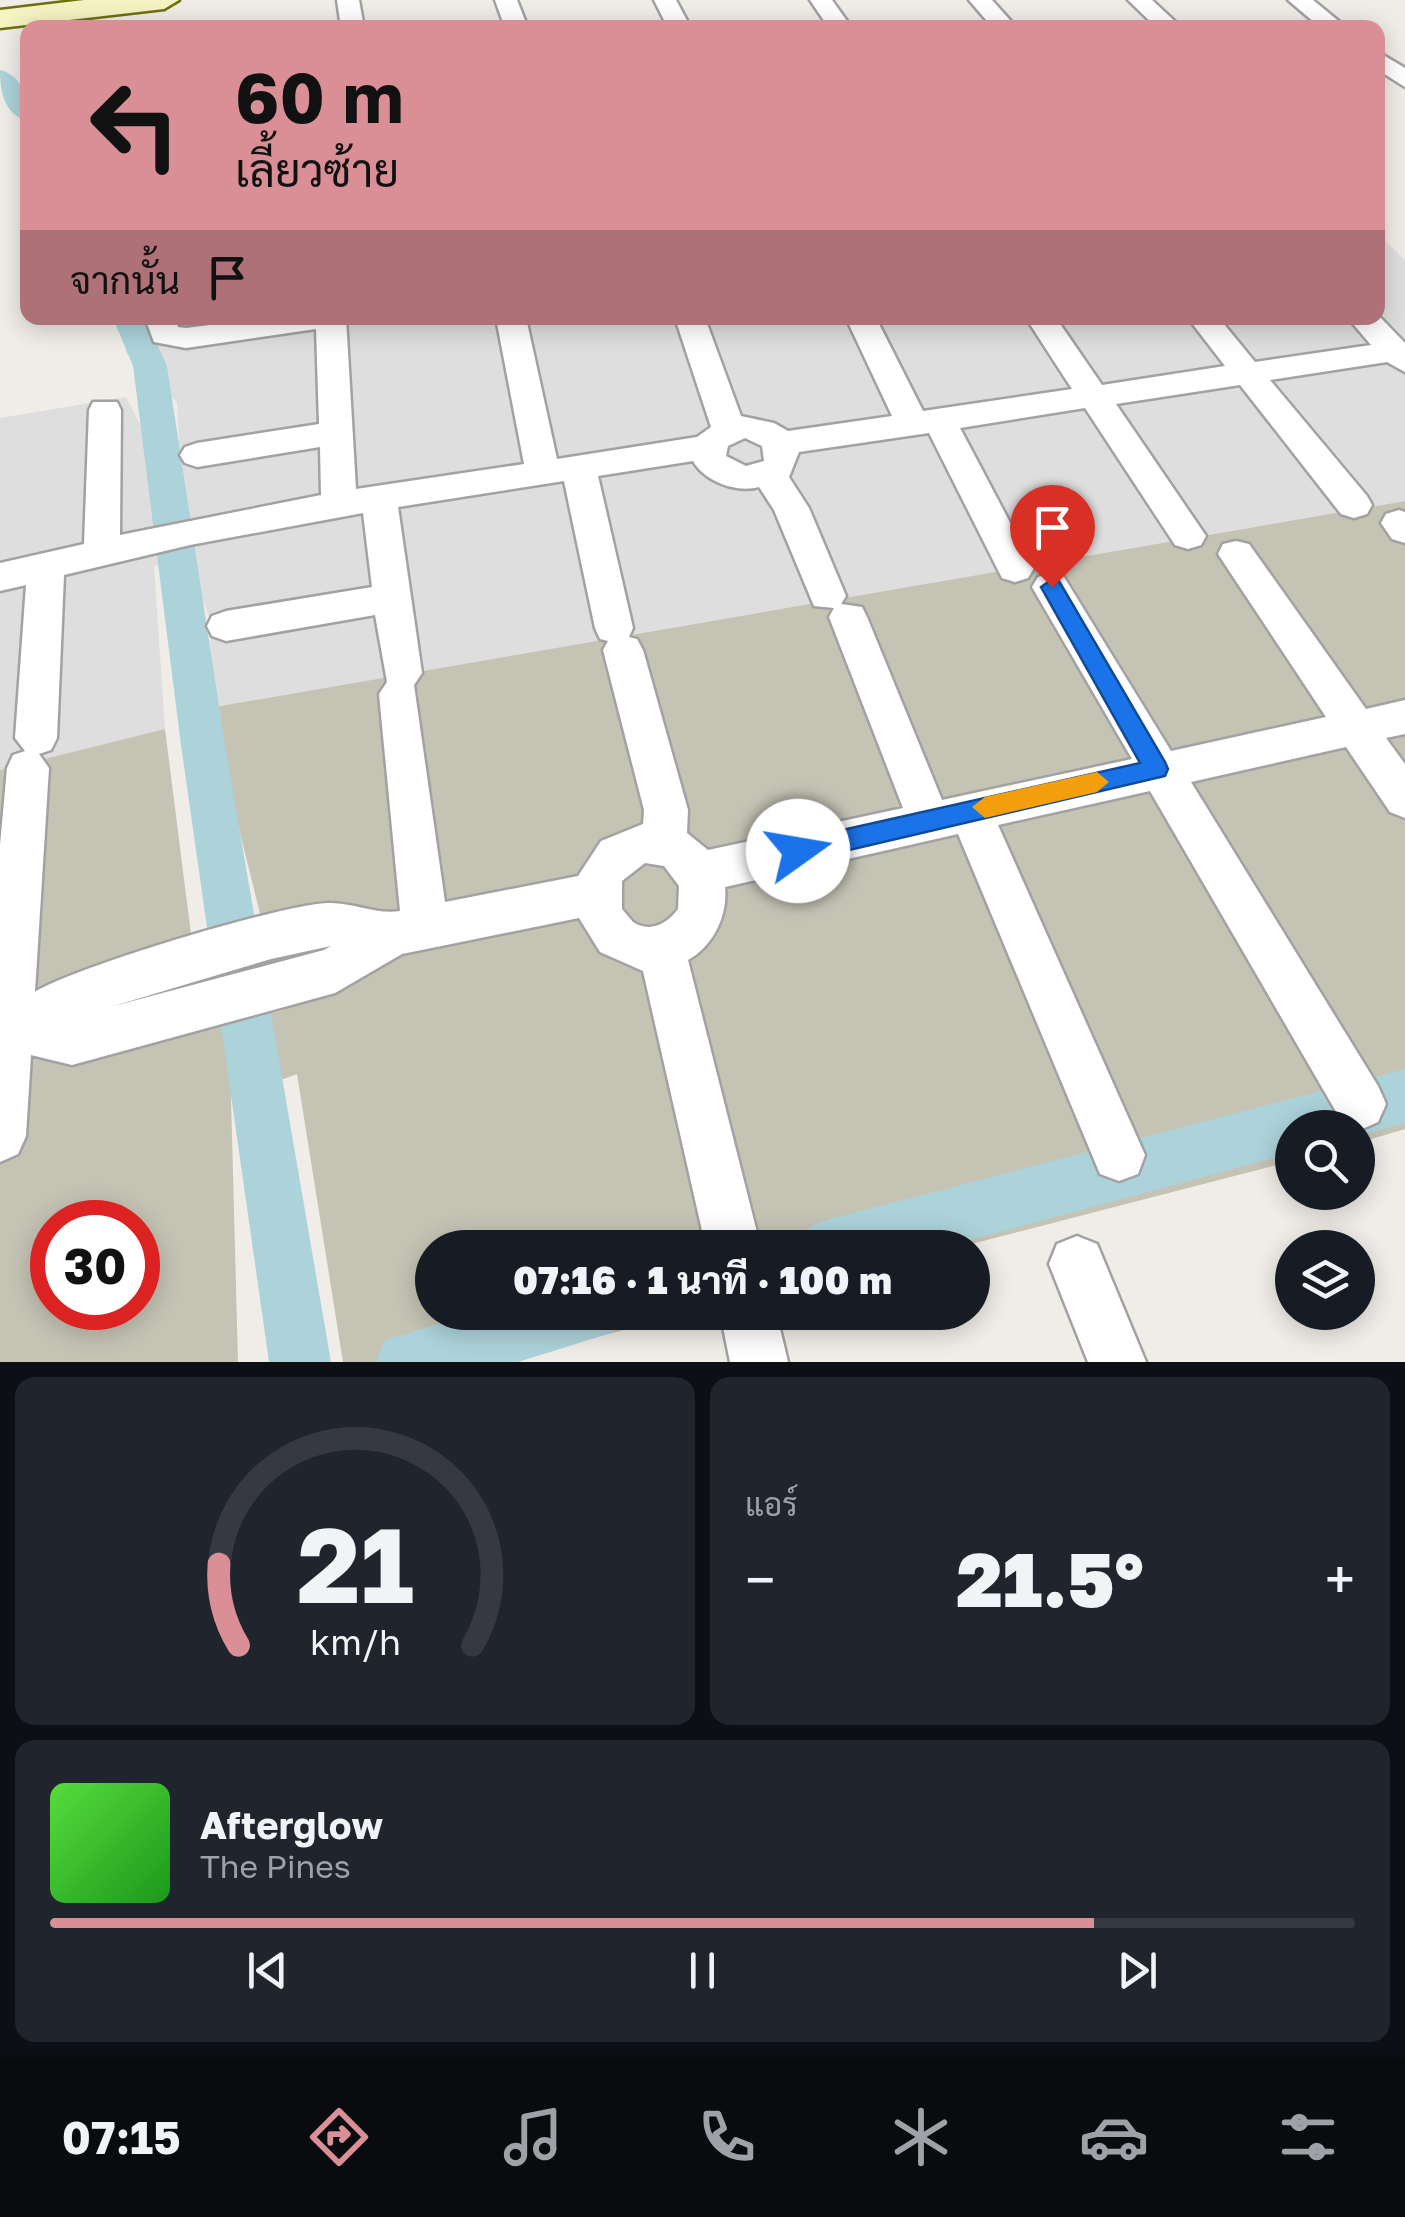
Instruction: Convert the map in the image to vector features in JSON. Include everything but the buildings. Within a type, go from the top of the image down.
[{"type":"street","points":[[0,19],[164,0]]},
{"type":"street","points":[[980,0],[999,20]]},
{"type":"street","points":[[1139,0],[1162,20]]},
{"type":"street","points":[[1299,0],[1325,20]]},
{"type":"street","points":[[1385,64],[1405,80]]},
{"type":"street","points":[[162,325],[165,335],[186,338],[280,325]]},
{"type":"street","points":[[331,325],[339,504]]},
{"type":"street","points":[[513,325],[619,639],[666,810],[664,846]]},
{"type":"street","points":[[692,325],[719,438],[712,464],[720,471],[744,478],[775,459],[924,420],[1246,372],[1400,357]]},
{"type":"street","points":[[865,325],[1156,769],[1360,1104]]},
{"type":"street","points":[[1046,325],[1188,536]]},
{"type":"street","points":[[1209,325],[1354,505]]},
{"type":"street","points":[[1370,325],[1400,357]]},
{"type":"street","points":[[102,552],[105,410]]},
{"type":"street","points":[[0,577],[190,532],[765,431],[790,508],[950,815],[1119,1154]]},
{"type":"street","points":[[197,455],[336,433]]},
{"type":"street","points":[[379,497],[400,683],[409,930]]},
{"type":"street","points":[[1236,554],[1405,799]]},
{"type":"street","points":[[0,1136],[46,567]]},
{"type":"street","points":[[226,626],[391,598]]},
{"type":"street","points":[[701,872],[1405,717]]},
{"type":"street","points":[[648,844],[664,846],[679,851],[701,872],[706,887],[700,916],[677,940],[661,946],[644,946],[613,935],[596,909],[594,894],[606,865],[618,855],[648,844]]},
{"type":"street","points":[[10,1032],[71,996],[272,937],[329,924],[409,930],[594,894]]},
{"type":"street","points":[[10,1032],[72,1041],[152,1022],[336,970],[409,930]]},
{"type":"street","points":[[661,946],[731,1230]]},
{"type":"street","points":[[1077,1264],[1117,1362]]},
{"type":"shaded area","points":[[1385,241],[1405,260],[1405,501],[209,708],[210,620],[189,561],[154,566],[165,729],[0,770],[0,418],[126,397],[142,428],[155,518],[182,511],[177,402],[126,353],[123,325],[1385,325]]},
{"type":"shaded area","points":[[1405,501],[1405,1129],[1375,1138],[1375,1110],[1275,1110],[1275,1165],[990,1239],[990,1230],[415,1230],[415,1330],[625,1330],[492,1362],[343,1362],[297,1074],[231,1098],[238,1362],[0,1362],[0,770],[165,729],[203,1029],[284,1010],[209,708]]},
{"type":"waterway","points":[[0,78],[20,103]]},
{"type":"waterway","points":[[132,325],[150,366],[203,745],[300,1362]]},
{"type":"waterway","points":[[898,1230],[1405,1096]]},
{"type":"waterway","points":[[407,1362],[524,1330]]},
{"type":"slow traffic","points":[[985,807],[1097,782]]},
{"type":"route","points":[[798,851],[1156,769],[1052,587]]}]
